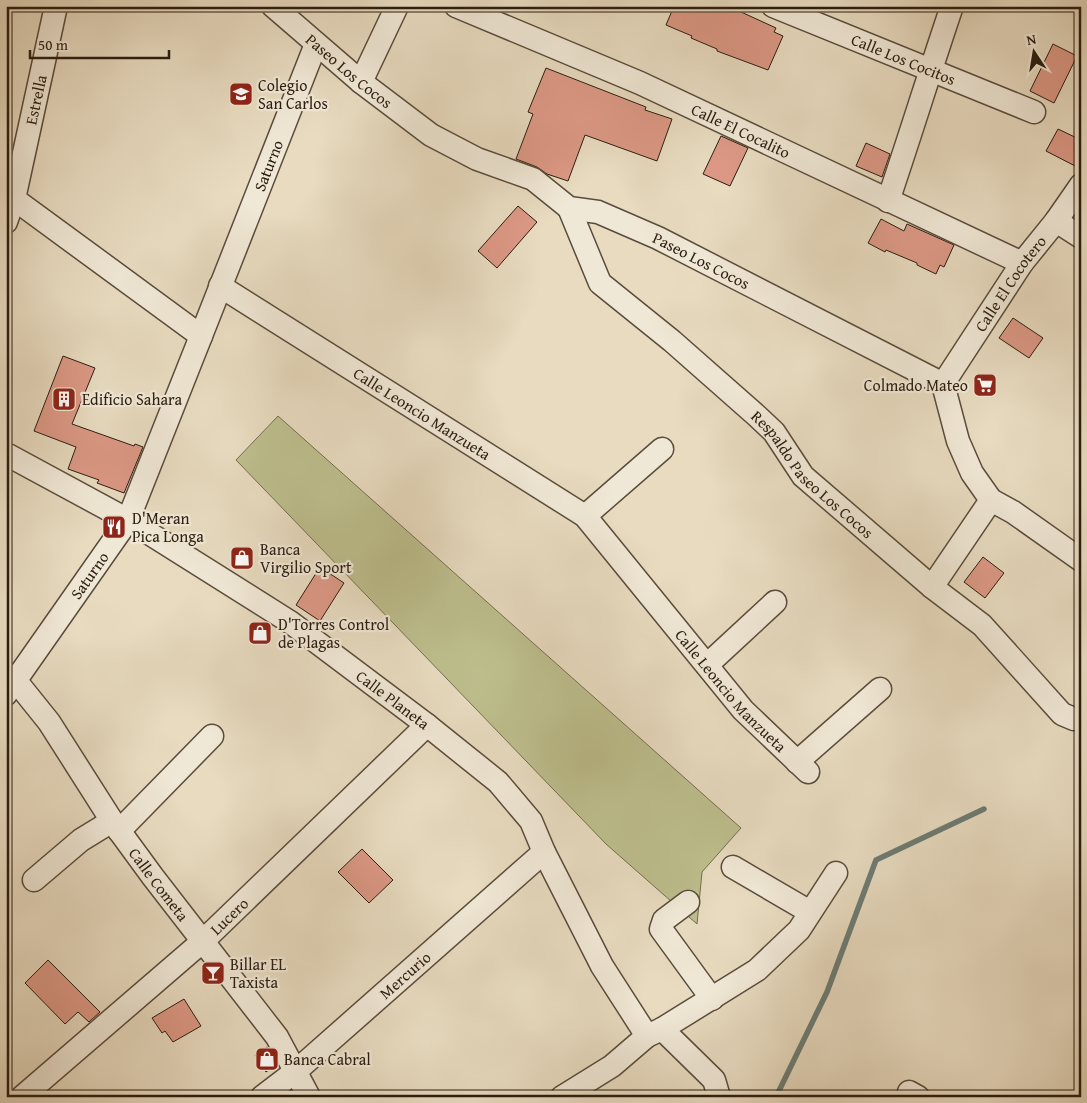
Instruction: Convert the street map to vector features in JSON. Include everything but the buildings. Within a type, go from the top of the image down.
[{"type":"street","name":"Estrella","points":[[6,222],[10,196],[56,6]]},
{"type":"street","name":"Paseo Los Cocos","points":[[273,6],[361,82],[431,135],[477,159],[533,179],[569,208],[598,212],[658,238],[942,384]]},
{"type":"street","points":[[361,82],[398,6]]},
{"type":"street","name":"Calle El Cocalito","points":[[456,6],[640,83],[1022,263]]},
{"type":"street","name":"Calle Los Cocitos","points":[[773,6],[1034,112]]},
{"type":"street","points":[[888,200],[915,123],[930,69],[952,6]]},
{"type":"street","name":"Saturno","points":[[220,286],[316,44]]},
{"type":"street","name":"Calle El Cocotero","points":[[942,384],[1022,263],[1056,221],[1081,185]]},
{"type":"street","points":[[10,196],[201,336],[220,286]]},
{"type":"street","name":"Respaldo Paseo Los Cocos","points":[[569,208],[600,283],[672,341],[774,432],[804,476],[932,587],[982,625],[1062,714],[1074,719],[1081,718]]},
{"type":"street","points":[[1056,221],[1081,237]]},
{"type":"street","name":"Calle Leoncio Manzueta","points":[[220,286],[585,516],[743,710],[802,767],[880,688]]},
{"type":"street","name":"Saturno","points":[[9,683],[128,520],[201,336]]},
{"type":"street","points":[[942,384],[958,441],[972,473],[991,500],[1013,512],[1081,560]]},
{"type":"street","points":[[585,516],[662,449]]},
{"type":"street","name":"Calle Planeta","points":[[6,454],[128,520],[290,622],[427,725],[498,782],[531,821],[544,852],[602,966],[655,1033],[714,1080],[719,1097]]},
{"type":"street","points":[[932,587],[991,500]]},
{"type":"street","points":[[707,665],[775,602]]},
{"type":"street","name":"Calle Cometa","points":[[9,683],[49,722],[116,826],[153,877],[277,1037],[309,1097]]},
{"type":"street","name":"Lucero","points":[[22,1097],[203,941],[427,725]]},
{"type":"street","points":[[34,880],[81,840],[116,826],[212,736]]},
{"type":"street","name":"Mercurio","points":[[262,1097],[296,1071],[544,852]]},
{"type":"street","points":[[733,867],[810,912]]},
{"type":"street","points":[[562,1097],[612,1066],[655,1033],[757,970],[799,930],[836,873]]},
{"type":"street","points":[[688,902],[664,920],[661,928],[712,999]]},
{"type":"green space","points":[[278,416],[741,828],[702,872],[697,924],[606,844],[236,460]]},
{"type":"waterway","points":[[776,1097],[827,992],[876,860],[984,809]]},
{"type":"place","name":"Colegio San Carlos","points":[[241,94]]},
{"type":"place","name":"Colmado Mateo","points":[[985,385]]},
{"type":"place","name":"Edificio Sahara","points":[[64,399]]},
{"type":"place","name":"D'Meran Pica Longa","points":[[114,527]]},
{"type":"place","name":"Banca Virgilio Sport","points":[[242,558]]},
{"type":"place","name":"D'Torres Control de Plagas","points":[[260,633]]},
{"type":"place","name":"Billar EL Taxista","points":[[213,973]]},
{"type":"place","name":"Banca Cabral","points":[[267,1059]]}]
